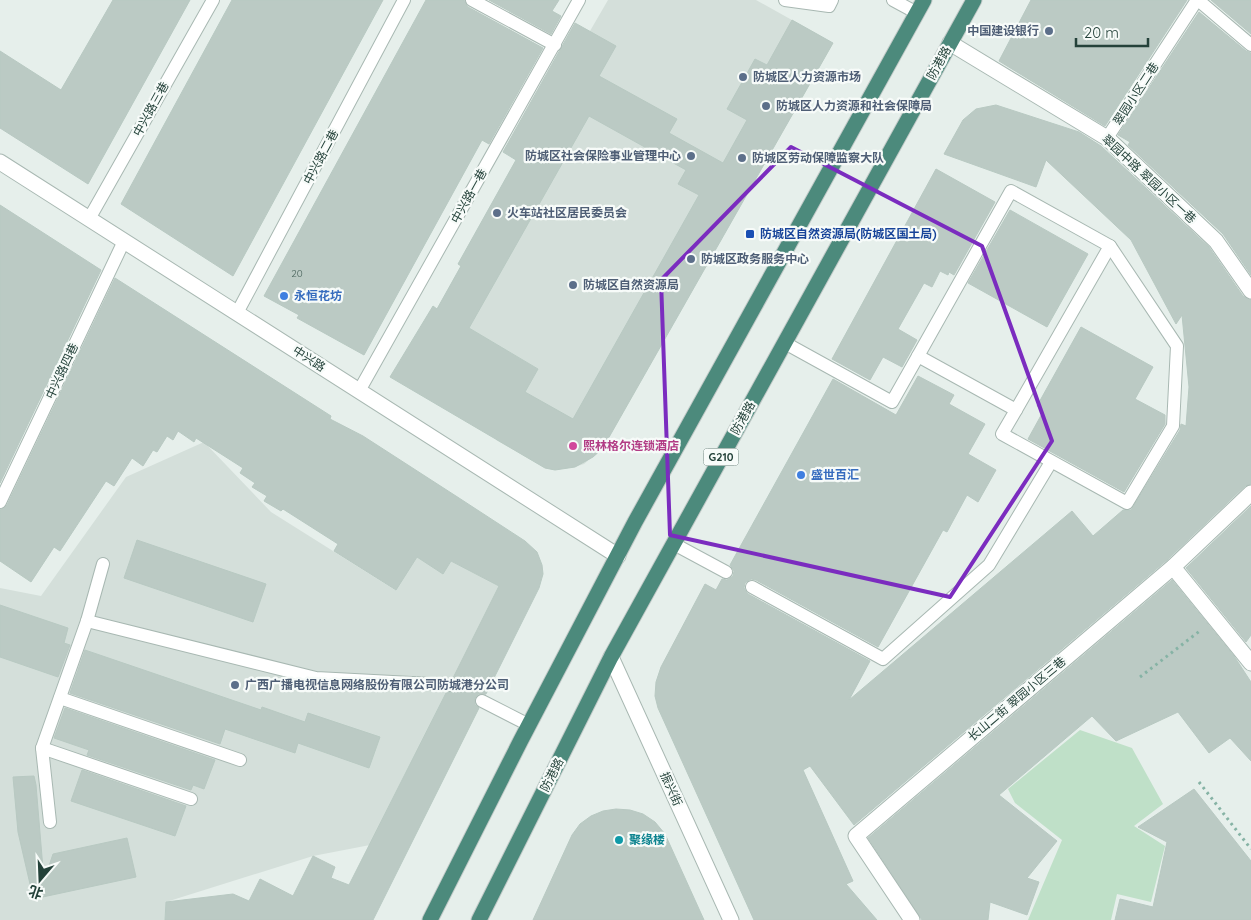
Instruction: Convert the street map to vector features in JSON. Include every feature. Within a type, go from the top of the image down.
[{"type":"highway","name":"防港路","points":[[479,920],[611,657],[974,0]]},
{"type":"highway","points":[[430,920],[529,725],[618,556],[921,7]]},
{"type":"street","name":"翠园中路 翠园小区一巷","points":[[950,43],[1107,138],[1216,241],[1251,291]]},
{"type":"street","name":"中兴路","points":[[0,162],[618,556]]},
{"type":"street","name":"长山二街 翠园小区三巷","points":[[912,920],[856,836],[1173,567],[1251,492]]},
{"type":"street","points":[[1173,567],[1251,662]]},
{"type":"street","name":"振兴街","points":[[611,657],[731,920]]},
{"type":"lane","name":"中兴路三巷","points":[[89,219],[212,0]]},
{"type":"lane","name":"中兴路二巷","points":[[237,313],[404,0]]},
{"type":"lane","points":[[472,0],[555,45]]},
{"type":"lane","name":"中兴路一巷","points":[[359,392],[580,0]]},
{"type":"lane","points":[[785,0],[829,6],[832,0]]},
{"type":"lane","points":[[892,0],[921,7]]},
{"type":"lane","name":"翠园小区二巷","points":[[1107,138],[1198,0],[1251,45]]},
{"type":"lane","points":[[785,342],[892,402],[1011,191],[1110,246],[1178,346],[1173,426],[1128,503],[1002,434],[1110,246]]},
{"type":"lane","name":"中兴路四巷","points":[[0,502],[124,241]]},
{"type":"lane","points":[[918,356],[1016,410]]},
{"type":"lane","points":[[752,587],[883,659],[989,565],[1051,462]]},
{"type":"lane","points":[[674,544],[726,572]]},
{"type":"lane","points":[[50,822],[42,748],[87,621],[103,564]]},
{"type":"lane","points":[[87,621],[316,678],[450,684]]},
{"type":"lane","points":[[60,698],[240,760]]},
{"type":"lane","points":[[482,701],[529,725]]},
{"type":"lane","points":[[42,748],[191,799]]},
{"type":"path","points":[[1140,677],[1215,618]]},
{"type":"path","points":[[1198,782],[1251,849]]},
{"type":"highlighted area","points":[[791,147],[982,246],[1052,441],[950,597],[670,535],[661,280]]},
{"type":"shaded area","name":"防城区自然资源局","points":[[608,0],[756,0],[833,43],[786,126],[782,124],[742,201],[602,449],[584,464],[555,470],[545,468],[496,440],[538,369],[437,309],[461,266],[458,264],[516,160],[511,157],[584,28],[590,31]]},
{"type":"shaded area","name":"广西广播电视信息网络股份有限公司防城港分公司","points":[[204,442],[271,512],[395,590],[417,557],[443,573],[451,561],[499,586],[486,694],[402,861],[370,845],[313,856],[166,902],[165,920],[0,920],[0,588],[41,596],[126,477]]},
{"type":"green space","points":[[1080,730],[1132,748],[1163,804],[1134,826],[1165,846],[1151,902],[1117,894],[1111,920],[1028,920],[1062,840],[1015,803],[1008,789]]},
{"type":"building","points":[[113,0],[190,0],[88,184],[0,128],[0,51],[61,90]]},
{"type":"building","points":[[232,0],[383,0],[233,276],[121,204]]},
{"type":"building","points":[[426,0],[464,0],[468,7],[543,48],[489,144],[482,140],[364,355],[297,318],[299,315],[264,296]]},
{"type":"building","points":[[489,0],[559,0],[552,11],[561,16],[551,34]]},
{"type":"building","points":[[1031,0],[1187,0],[1105,126],[999,61]]},
{"type":"building","points":[[1211,0],[1251,0],[1251,34]]},
{"type":"building","points":[[1199,12],[1246,51],[1251,53],[1251,275],[1223,234],[1128,145],[1130,142],[1118,135]]},
{"type":"building","points":[[792,20],[833,43],[608,439],[602,449],[593,457],[575,467],[555,470],[545,468],[390,377],[433,306],[437,309],[461,266],[458,264],[516,160],[503,152],[575,23],[616,46],[599,76],[677,119],[669,133],[723,163],[747,120],[727,109],[755,59],[767,65]],"holes":[[[589,116],[686,170],[678,184],[699,195],[573,419],[525,392],[538,369],[469,328]]]},
{"type":"building","points":[[996,105],[1079,132],[1101,146],[1209,247],[1243,296],[1251,300],[1251,484],[1245,486],[1167,560],[854,825],[810,766],[803,770],[853,881],[846,884],[877,920],[754,920],[658,708],[655,696],[656,682],[661,667],[705,584],[716,590],[722,579],[727,580],[733,576],[734,571],[730,565],[833,379],[896,415],[918,376],[954,395],[949,404],[985,424],[968,454],[996,470],[978,502],[967,495],[947,532],[943,530],[878,647],[756,580],[751,579],[745,583],[744,588],[748,594],[870,661],[849,700],[1072,511],[1093,536],[1123,510],[1131,510],[1180,430],[1181,424],[1186,426],[1189,387],[1182,315],[1176,324],[1131,240],[1046,160],[1036,187],[944,154],[963,120],[976,109]]},
{"type":"building","points":[[936,169],[995,202],[954,275],[949,272],[948,275],[940,271],[932,287],[924,283],[898,329],[917,340],[902,367],[883,357],[870,380],[832,359]]},
{"type":"building","points":[[0,205],[101,270],[0,483]]},
{"type":"building","points":[[1010,210],[1088,254],[1047,327],[968,283]]},
{"type":"building","points":[[115,278],[331,416],[330,419],[363,436],[459,498],[525,541],[537,552],[543,574],[539,588],[486,694],[478,694],[475,698],[475,705],[479,708],[373,920],[165,920],[166,902],[233,894],[249,901],[260,879],[293,896],[313,856],[335,867],[331,878],[349,885],[446,693],[457,689],[457,682],[453,678],[499,586],[451,561],[443,574],[417,557],[396,590],[334,551],[338,544],[283,509],[281,511],[264,501],[267,496],[252,487],[255,483],[240,473],[243,468],[196,438],[194,442],[178,431],[173,440],[167,436],[157,452],[153,450],[143,466],[132,458],[114,486],[106,481],[60,551],[54,547],[31,582],[0,561],[0,510],[7,505]]},
{"type":"building","points":[[1081,327],[1153,367],[1135,399],[1165,415],[1165,424],[1124,492],[1028,439],[1044,410],[1037,406]]},
{"type":"building","points":[[1251,506],[1251,635],[1246,642],[1186,568]]},
{"type":"building","points":[[137,540],[266,584],[253,622],[124,578]]},
{"type":"building","points":[[1172,580],[1234,656],[1251,682],[1251,761],[1230,738],[1209,753],[1178,712],[1116,741],[1092,716],[999,795],[1057,841],[1027,878],[1039,882],[1027,915],[990,902],[988,920],[922,920],[868,838]]},
{"type":"building","points":[[0,605],[68,628],[64,643],[70,645],[58,677],[0,657]]},
{"type":"building","points":[[85,650],[261,710],[262,707],[305,722],[308,713],[380,737],[369,768],[298,743],[295,753],[225,729],[220,744],[70,693]]},
{"type":"building","points":[[65,708],[215,760],[204,789],[193,785],[191,790],[87,755],[89,750],[54,738]]},
{"type":"building","points":[[82,770],[186,806],[175,836],[71,801]]},
{"type":"building","points":[[34,776],[44,881],[53,854],[127,838],[136,877],[38,898],[33,897],[18,832],[13,777]]},
{"type":"building","points":[[1194,789],[1251,861],[1251,920],[1115,920],[1120,899],[1153,907],[1167,842],[1138,827]]},
{"type":"building","points":[[616,809],[630,810],[643,814],[655,822],[665,834],[704,920],[533,920],[572,835],[580,824],[591,816],[603,811]]},
{"type":"place","name":"中国建设银行","points":[[1049,31]]},
{"type":"place","name":"防城区人力资源市场","points":[[743,77]]},
{"type":"place","name":"防城区人力资源和社会保障局","points":[[766,106]]},
{"type":"place","name":"防城区社会保险事业管理中心","points":[[691,156]]},
{"type":"place","name":"防城区劳动保障监察大队","points":[[742,158]]},
{"type":"place","name":"火车站社区居民委员会","points":[[497,213]]},
{"type":"place","name":"防城区自然资源局(防城区国土局)","points":[[750,234]]},
{"type":"place","name":"防城区政务服务中心","points":[[691,259]]},
{"type":"place","name":"防城区自然资源局","points":[[573,285]]},
{"type":"place","name":"永恒花坊","points":[[284,296]]},
{"type":"place","name":"熙林格尔连锁酒店","points":[[573,446]]},
{"type":"place","name":"盛世百汇","points":[[801,475]]},
{"type":"place","name":"广西广播电视信息网络股份有限公司防城港分公司","points":[[235,685]]},
{"type":"place","name":"聚缘楼","points":[[619,840]]}]
